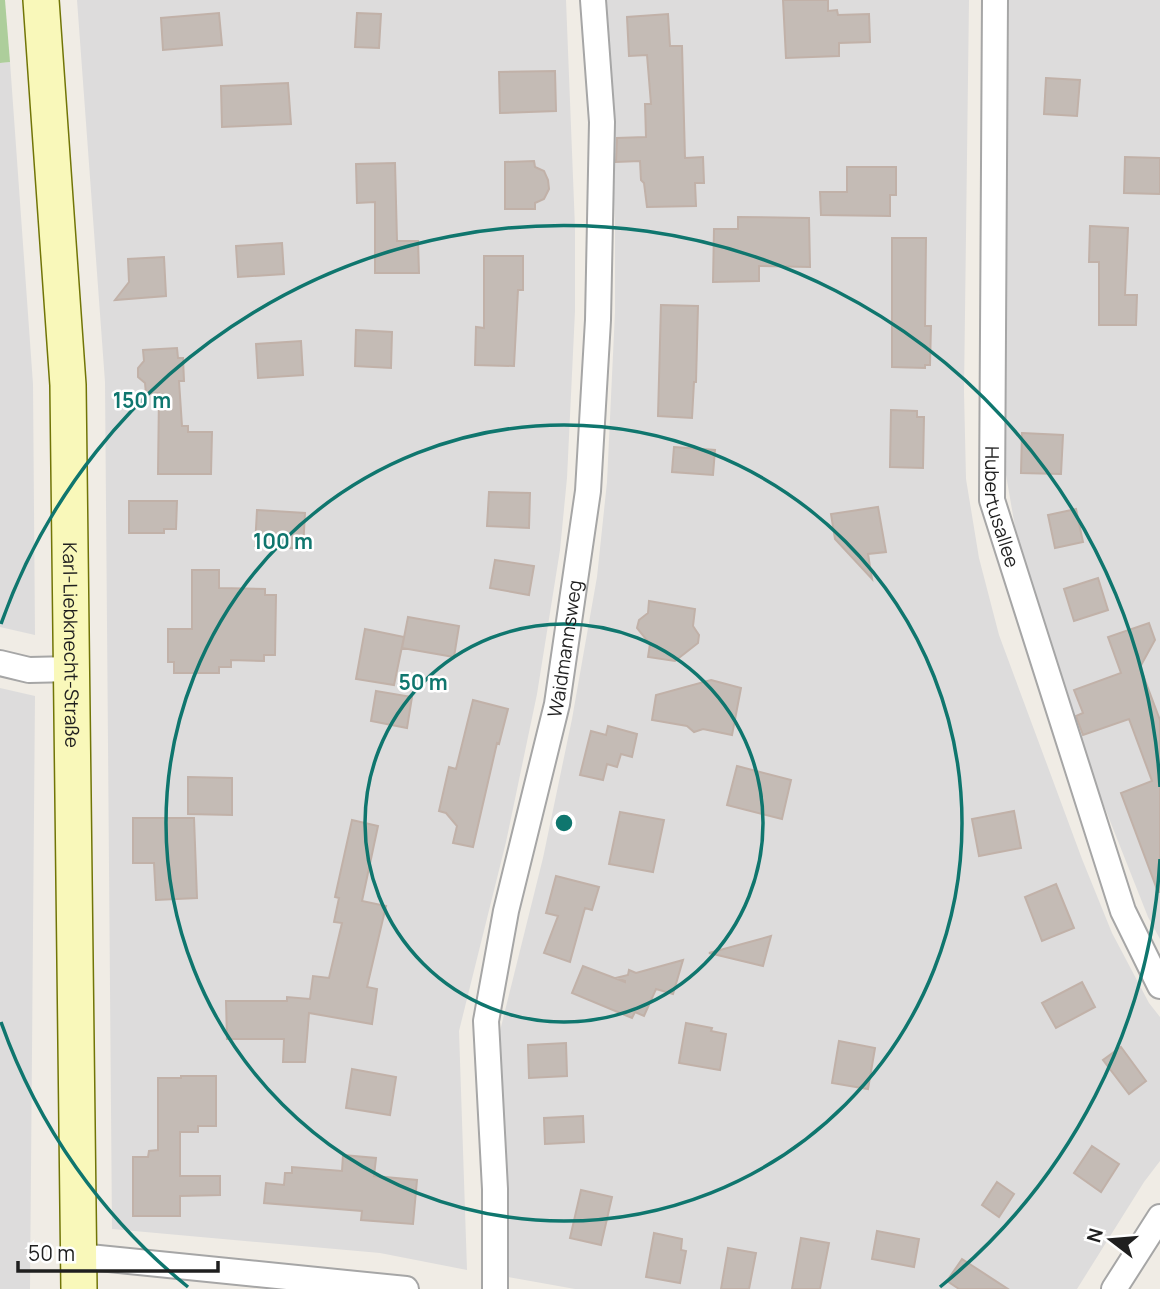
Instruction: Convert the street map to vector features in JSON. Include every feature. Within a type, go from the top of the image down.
[{"type":"street","name":"Karl-Liebknecht-Straße","points":[[41,0],[68,385],[79,1273]]},
{"type":"street","name":"Waidmannsweg","points":[[495,1289],[495,1189],[486,1021],[506,911],[557,704],[588,491],[597,320],[602,122],[593,0]]},
{"type":"street","name":"Hubertusallee","points":[[995,0],[992,500],[1123,911],[1160,986]]},
{"type":"street","points":[[0,663],[29,670],[72,670]]},
{"type":"street","points":[[1114,1289],[1160,1217]]},
{"type":"street","points":[[79,1273],[406,1289]]},
{"type":"shaded area","points":[[77,0],[566,0],[575,228],[575,311],[567,478],[560,550],[537,694],[506,842],[459,1031],[467,1270],[380,1253],[112,1229],[105,382]]},
{"type":"shaded area","points":[[606,0],[969,0],[964,392],[966,479],[979,558],[999,635],[1082,859],[1112,933],[1149,1003],[1160,1017],[1160,1161],[1077,1289],[575,1289],[508,1277],[499,1035],[543,858],[572,719],[597,577],[607,482],[615,312],[615,227]]},
{"type":"shaded area","points":[[1009,0],[1160,0],[1160,939],[1148,917],[1097,788],[1019,550],[1006,475],[1004,391]]},
{"type":"shaded area","points":[[10,62],[33,384],[35,635],[0,627],[0,63]]},
{"type":"shaded area","points":[[0,688],[35,696],[30,1289],[0,1289]]},
{"type":"green space","points":[[0,0],[5,0],[10,62],[0,63]]},
{"type":"building","points":[[783,0],[828,0],[828,11],[837,10],[838,15],[869,14],[870,42],[839,43],[839,56],[786,58]]},
{"type":"building","points":[[219,13],[222,45],[163,50],[161,18]]},
{"type":"building","points":[[357,13],[381,14],[379,48],[355,47]]},
{"type":"building","points":[[668,14],[670,46],[682,46],[685,158],[703,157],[704,183],[695,183],[696,206],[647,207],[640,161],[616,162],[617,138],[646,137],[645,104],[651,104],[647,55],[629,56],[627,17]]},
{"type":"building","points":[[555,71],[556,111],[500,113],[499,72]]},
{"type":"building","points":[[1046,78],[1080,80],[1077,116],[1044,114]]},
{"type":"building","points":[[288,83],[291,124],[222,127],[221,86]]},
{"type":"building","points":[[1125,157],[1160,158],[1160,194],[1124,193]]},
{"type":"building","points":[[534,161],[535,167],[544,171],[548,180],[549,189],[544,199],[535,203],[535,209],[505,209],[505,162]]},
{"type":"building","points":[[395,163],[397,241],[418,241],[419,273],[375,273],[375,202],[357,203],[356,164]]},
{"type":"building","points":[[847,167],[896,167],[896,195],[890,195],[890,216],[821,215],[820,192],[847,192]]},
{"type":"building","points":[[738,217],[809,218],[810,267],[759,266],[759,281],[713,282],[714,229],[738,229]]},
{"type":"building","points":[[1090,226],[1128,228],[1125,295],[1137,295],[1136,325],[1099,325],[1099,262],[1089,262]]},
{"type":"building","points":[[892,238],[926,238],[925,326],[931,326],[930,365],[925,365],[925,368],[892,367]]},
{"type":"building","points":[[282,243],[284,274],[238,277],[236,246]]},
{"type":"building","points":[[484,256],[523,256],[523,290],[518,290],[514,366],[475,365],[476,327],[484,328]]},
{"type":"building","points":[[164,257],[166,296],[115,300],[129,282],[128,259]]},
{"type":"building","points":[[661,305],[698,306],[692,418],[658,416]]},
{"type":"building","points":[[356,330],[392,332],[391,368],[355,366]]},
{"type":"building","points":[[301,341],[303,375],[258,378],[256,344]]},
{"type":"building","points":[[177,348],[178,358],[183,358],[184,381],[179,381],[182,426],[188,426],[188,432],[212,432],[211,474],[158,474],[159,393],[146,394],[145,383],[138,377],[138,368],[144,361],[143,350]]},
{"type":"building","points":[[891,410],[917,411],[917,417],[924,417],[923,468],[890,467]]},
{"type":"building","points":[[1022,433],[1063,435],[1061,474],[1021,473]]},
{"type":"building","points":[[674,447],[715,450],[713,475],[672,472]]},
{"type":"building","points":[[489,492],[530,493],[529,528],[487,526]]},
{"type":"building","points":[[129,501],[177,501],[176,529],[164,529],[164,533],[129,533]]},
{"type":"building","points":[[878,507],[886,552],[868,554],[872,579],[835,539],[831,514]]},
{"type":"building","points":[[1076,509],[1083,542],[1055,548],[1048,515]]},
{"type":"building","points":[[257,510],[305,513],[303,549],[255,546]]},
{"type":"building","points":[[495,560],[534,566],[529,595],[490,588]]},
{"type":"building","points":[[192,570],[219,570],[219,588],[265,589],[265,595],[276,595],[275,655],[264,655],[264,661],[231,660],[231,667],[219,667],[219,673],[174,673],[174,662],[168,662],[168,629],[192,629]]},
{"type":"building","points":[[1098,578],[1108,610],[1074,621],[1064,589]]},
{"type":"building","points":[[649,601],[695,609],[693,626],[699,635],[698,643],[675,661],[648,657],[650,644],[637,628],[639,620],[648,613]]},
{"type":"building","points":[[408,617],[459,626],[454,657],[402,648]]},
{"type":"building","points":[[1149,623],[1155,640],[1140,667],[1160,720],[1160,892],[1121,793],[1152,781],[1129,719],[1083,735],[1076,716],[1083,713],[1074,690],[1121,673],[1108,637]]},
{"type":"building","points":[[365,629],[404,637],[394,685],[356,679]]},
{"type":"building","points":[[711,680],[741,688],[732,735],[703,729],[694,732],[687,726],[652,720],[656,695]]},
{"type":"building","points":[[376,691],[412,697],[407,728],[371,721]]},
{"type":"building","points":[[473,700],[508,709],[499,744],[497,743],[473,847],[453,843],[457,826],[446,813],[439,811],[449,767],[456,769]]},
{"type":"building","points":[[608,726],[637,734],[632,757],[621,754],[617,767],[607,764],[603,780],[580,775],[591,731],[606,735]]},
{"type":"building","points":[[737,766],[791,780],[782,819],[727,805]]},
{"type":"building","points":[[188,777],[232,778],[232,815],[188,814]]},
{"type":"building","points":[[1014,811],[1021,848],[979,856],[972,819]]},
{"type":"building","points":[[620,812],[664,820],[653,872],[609,864]]},
{"type":"building","points":[[133,818],[194,818],[197,898],[156,900],[154,863],[133,863]]},
{"type":"building","points":[[352,820],[378,826],[362,901],[386,906],[367,987],[377,989],[372,1024],[309,1013],[305,1062],[283,1062],[284,1039],[227,1039],[226,1001],[287,1001],[287,997],[310,999],[313,976],[329,978],[342,923],[334,922],[339,898],[335,897]]},
{"type":"building","points":[[556,876],[599,887],[592,910],[585,908],[570,962],[544,953],[558,916],[546,913]]},
{"type":"building","points":[[1056,884],[1074,928],[1042,941],[1025,897]]},
{"type":"building","points":[[771,936],[763,966],[709,953]]},
{"type":"building","points":[[683,960],[673,994],[656,989],[644,1016],[635,1012],[632,1018],[572,993],[583,966],[625,982],[616,978],[628,975],[629,970],[636,973]]},
{"type":"building","points":[[1082,982],[1095,1007],[1056,1028],[1042,1003]]},
{"type":"building","points":[[686,1023],[726,1034],[720,1070],[679,1063]]},
{"type":"building","points":[[839,1041],[875,1048],[868,1089],[832,1083]]},
{"type":"building","points":[[566,1043],[567,1076],[529,1078],[528,1045]]},
{"type":"building","points":[[1121,1047],[1146,1081],[1129,1094],[1103,1060]]},
{"type":"building","points":[[352,1069],[396,1077],[390,1115],[346,1108]]},
{"type":"building","points":[[216,1076],[216,1126],[198,1126],[198,1132],[180,1132],[180,1176],[220,1176],[220,1195],[180,1196],[180,1216],[133,1216],[133,1157],[148,1157],[149,1151],[158,1150],[158,1078]]},
{"type":"building","points":[[583,1116],[584,1142],[545,1144],[544,1118]]},
{"type":"building","points":[[1092,1146],[1119,1164],[1101,1192],[1074,1173]]},
{"type":"building","points":[[343,1155],[376,1158],[374,1176],[417,1180],[413,1224],[361,1220],[362,1211],[264,1203],[266,1183],[284,1185],[285,1173],[292,1173],[292,1167],[342,1171]]},
{"type":"building","points":[[997,1182],[1014,1194],[999,1217],[982,1205]]},
{"type":"building","points":[[581,1190],[612,1197],[601,1245],[570,1238]]},
{"type":"building","points":[[877,1231],[919,1239],[914,1267],[872,1259]]},
{"type":"building","points":[[654,1233],[682,1239],[681,1250],[686,1251],[680,1283],[646,1277]]},
{"type":"building","points":[[801,1238],[829,1243],[820,1289],[792,1289]]},
{"type":"building","points":[[728,1248],[756,1253],[749,1289],[721,1289]]},
{"type":"building","points":[[962,1259],[1008,1289],[959,1289],[947,1281]]}]
